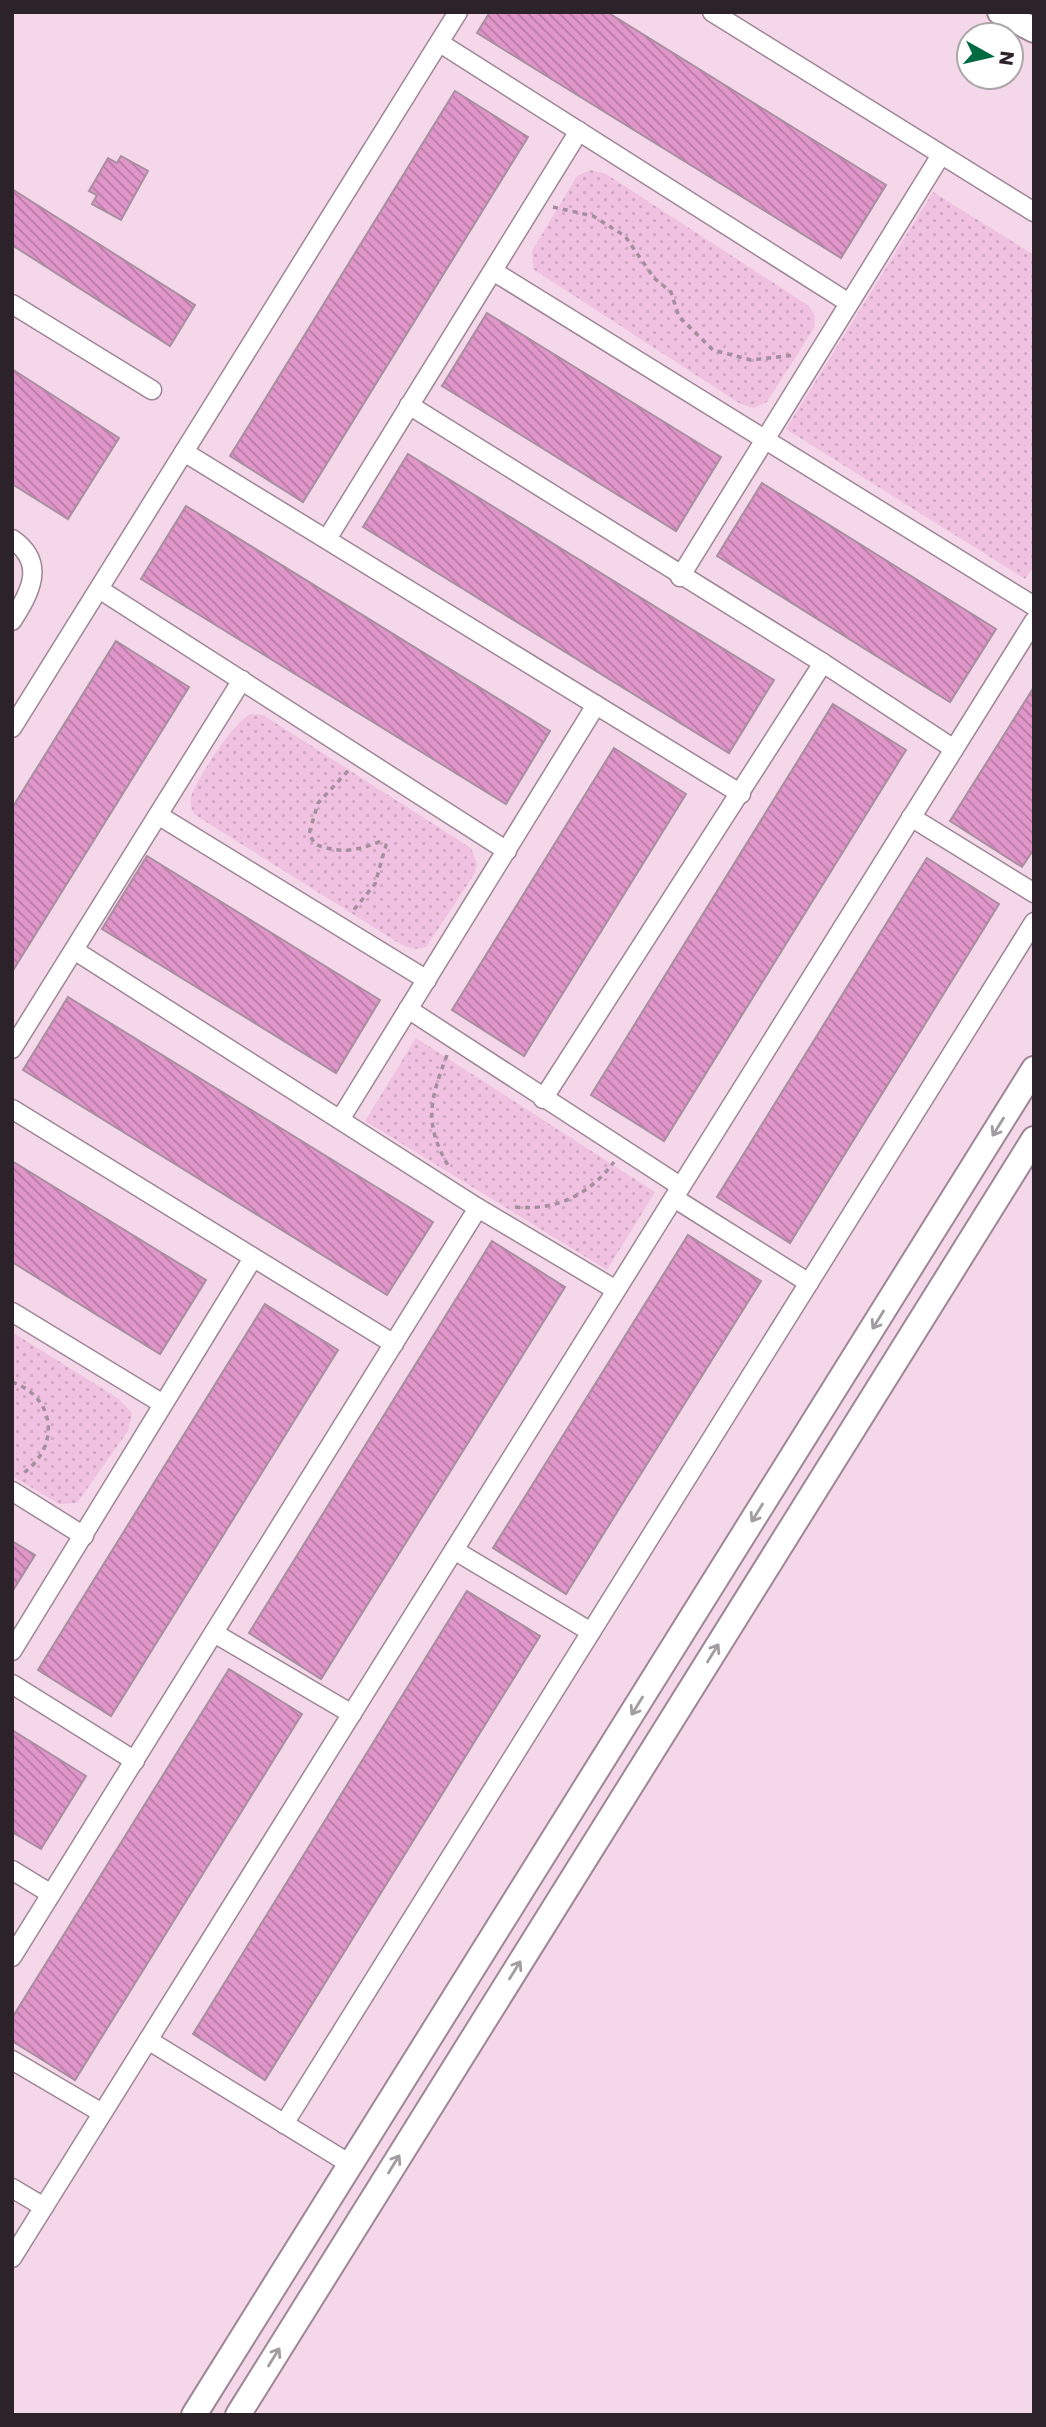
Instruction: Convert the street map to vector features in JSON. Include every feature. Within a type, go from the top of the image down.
[{"type":"street","points":[[12,727],[458,12]]},
{"type":"street","points":[[712,12],[1034,212]]},
{"type":"street","points":[[1000,12],[1034,30]]},
{"type":"street","points":[[440,43],[849,303]]},
{"type":"street","points":[[327,539],[579,131]]},
{"type":"street","points":[[680,577],[941,155]]},
{"type":"street","points":[[493,271],[1034,606]]},
{"type":"street","points":[[12,304],[152,390]]},
{"type":"street","points":[[409,405],[680,577],[823,663],[954,749]]},
{"type":"street","points":[[184,452],[741,794]]},
{"type":"street","points":[[12,539],[31,561],[34,581],[12,621]]},
{"type":"street","points":[[99,589],[506,850]]},
{"type":"street","points":[[12,2258],[1034,621]]},
{"type":"street","points":[[543,1099],[823,663]]},
{"type":"street","points":[[12,1049],[242,680]]},
{"type":"street","points":[[341,1118],[596,705]]},
{"type":"street","points":[[158,815],[427,980]]},
{"type":"street","points":[[911,817],[1034,893]]},
{"type":"street","points":[[284,2124],[1034,922]]},
{"type":"street","points":[[74,950],[341,1118],[471,1204],[616,1290]]},
{"type":"street","points":[[408,1009],[453,1036],[622,1150],[677,1192],[809,1283]]},
{"type":"street","points":[[194,2415],[1034,1069]]},
{"type":"street","points":[[12,1109],[394,1344]]},
{"type":"street","points":[[238,2415],[1034,1139]]},
{"type":"street","points":[[12,1957],[394,1344],[471,1204]]},
{"type":"street","points":[[12,1651],[253,1258]]},
{"type":"street","points":[[12,1312],[163,1405]]},
{"type":"street","points":[[12,1491],[84,1536]]},
{"type":"street","points":[[454,1549],[591,1632]]},
{"type":"street","points":[[214,1633],[352,1714]]},
{"type":"street","points":[[12,1684],[135,1761]]},
{"type":"street","points":[[558,1833],[588,1853]]},
{"type":"street","points":[[12,1870],[51,1894]]},
{"type":"street","points":[[148,2040],[350,2164]]},
{"type":"street","points":[[12,2060],[102,2113]]},
{"type":"street","points":[[12,2188],[44,2207]]},
{"type":"path","points":[[534,203],[593,216],[615,228],[636,249],[654,278],[668,288],[679,317],[713,350],[738,359],[764,360],[822,346]]},
{"type":"path","points":[[338,925],[371,891],[387,847],[379,842],[348,852],[323,847],[310,840],[309,826],[318,803],[362,758]]},
{"type":"path","points":[[453,1036],[433,1097],[430,1120],[439,1148],[471,1204],[536,1208],[568,1200],[596,1183],[622,1150]]},
{"type":"path","points":[[12,1382],[35,1394],[43,1405],[50,1432],[42,1457],[33,1467],[12,1478]]},
{"type":"shaded area","points":[[591,170],[606,174],[809,306],[815,316],[814,328],[767,402],[753,408],[739,403],[533,269],[532,251],[577,176]]},
{"type":"shaded area","points":[[933,192],[1034,255],[1034,566],[1025,579],[786,429]]},
{"type":"shaded area","points":[[251,714],[263,715],[471,848],[477,864],[475,873],[426,947],[414,949],[402,945],[195,815],[191,797],[202,775],[227,737]]},
{"type":"shaded area","points":[[416,1038],[655,1192],[607,1270],[365,1121]]},
{"type":"shaded area","points":[[12,1332],[119,1399],[132,1413],[128,1431],[77,1503],[59,1504],[12,1476]]},
{"type":"building","points":[[490,12],[607,12],[886,185],[841,258],[477,33]]},
{"type":"building","points":[[455,91],[528,137],[303,502],[230,456]]},
{"type":"building","points":[[121,156],[148,171],[121,220],[92,204],[97,195],[89,191],[108,158],[117,163]]},
{"type":"building","points":[[12,189],[195,305],[170,346],[12,245]]},
{"type":"building","points":[[487,313],[721,457],[676,531],[442,386]]},
{"type":"building","points":[[12,369],[119,438],[68,519],[12,484]]},
{"type":"building","points":[[408,454],[774,680],[729,753],[363,527]]},
{"type":"building","points":[[762,483],[996,629],[950,702],[717,556]]},
{"type":"building","points":[[186,506],[550,731],[506,804],[141,579]]},
{"type":"building","points":[[116,641],[189,687],[12,972],[12,808]]},
{"type":"building","points":[[1034,687],[1034,849],[1022,867],[950,821]]},
{"type":"building","points":[[833,704],[906,750],[664,1141],[591,1095]]},
{"type":"building","points":[[614,748],[686,794],[524,1056],[452,1010]]},
{"type":"building","points":[[147,856],[380,1000],[336,1073],[102,929]]},
{"type":"building","points":[[927,858],[999,904],[790,1243],[717,1197]]},
{"type":"building","points":[[68,997],[433,1222],[387,1295],[23,1070]]},
{"type":"building","points":[[12,1161],[206,1280],[160,1354],[12,1262]]},
{"type":"building","points":[[688,1235],[761,1281],[566,1594],[493,1548]]},
{"type":"building","points":[[492,1241],[565,1287],[321,1679],[249,1633]]},
{"type":"building","points":[[265,1304],[338,1350],[111,1716],[38,1670]]},
{"type":"building","points":[[12,1541],[35,1555],[12,1592]]},
{"type":"building","points":[[467,1591],[540,1636],[265,2080],[193,2034]]},
{"type":"building","points":[[229,1669],[302,1714],[75,2080],[12,2041],[12,2018]]},
{"type":"building","points":[[12,1730],[86,1776],[41,1849],[12,1832]]}]
